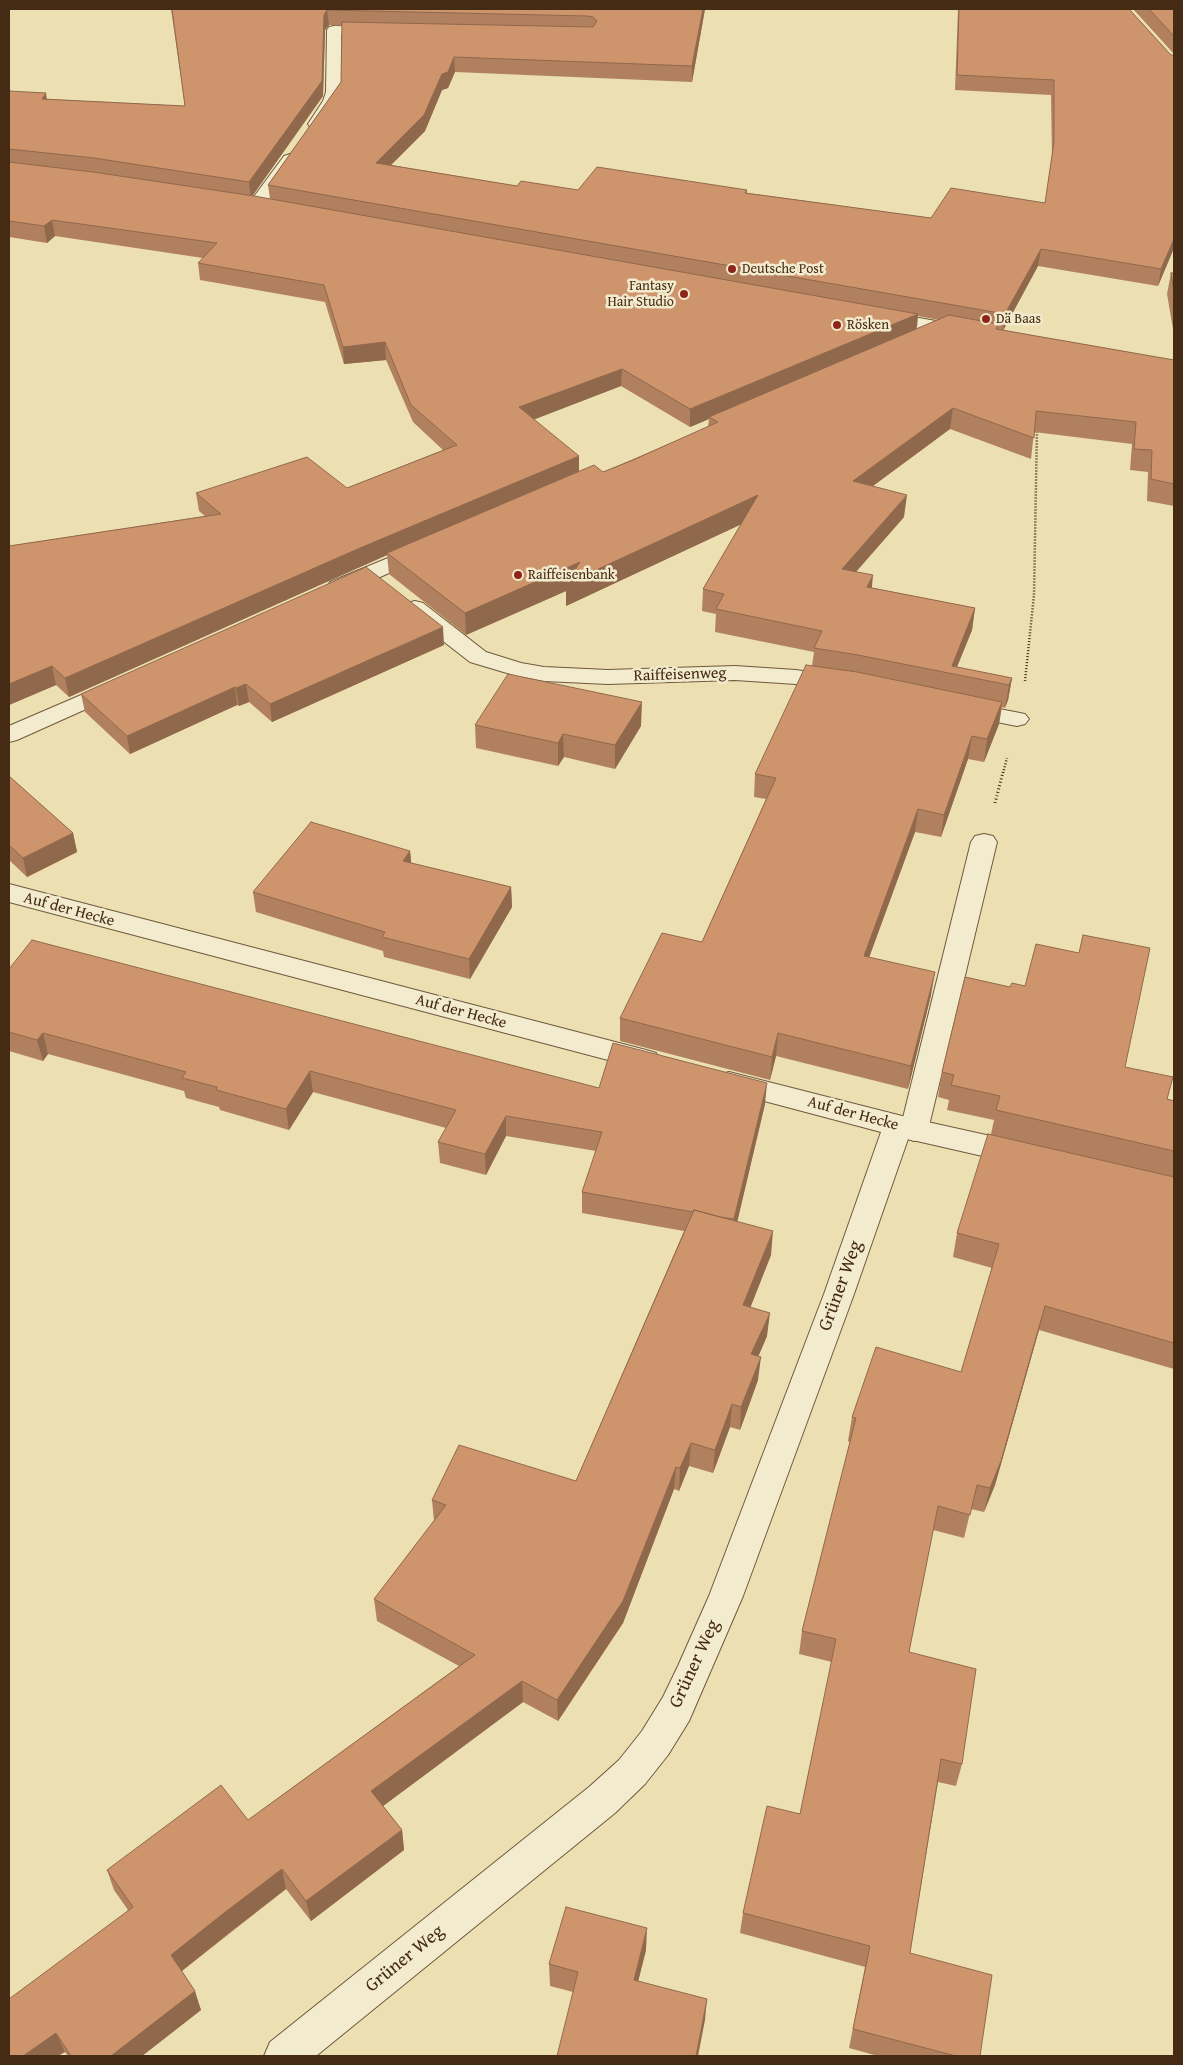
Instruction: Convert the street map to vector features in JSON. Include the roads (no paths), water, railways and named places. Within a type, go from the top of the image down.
[{"type":"street","points":[[256,206],[334,97],[334,30],[392,31]]},
{"type":"street","points":[[238,203],[276,210]]},
{"type":"street","points":[[866,314],[983,335]]},
{"type":"street","points":[[907,344],[944,328]]},
{"type":"street","points":[[316,597],[386,585],[443,542]]},
{"type":"street","name":"Raiffeisenweg","points":[[386,585],[469,652],[490,662],[517,669],[608,678],[742,673],[806,678],[855,686]]},
{"type":"street","points":[[9,735],[135,678]]},
{"type":"street","points":[[941,704],[1017,719]]},
{"type":"street","name":"Auf der Hecke","points":[[906,1128],[984,842]]},
{"type":"street","name":"Auf der Hecke","points":[[9,893],[668,1066]]},
{"type":"street","name":"Auf der Hecke","points":[[707,1076],[906,1128],[1045,1159]]},
{"type":"street","name":"Grüner Weg","points":[[284,2056],[602,1800],[632,1772],[655,1743],[683,1695],[726,1596],[825,1330],[906,1128]]},
{"type":"place","name":"Deutsche Post","points":[[732,269]]},
{"type":"place","name":"Fantasy Hair Studio","points":[[684,294]]},
{"type":"place","name":"Dä Baas","points":[[986,319]]},
{"type":"place","name":"Rösken","points":[[837,325]]},
{"type":"place","name":"Raiffeisenbank","points":[[518,575]]}]
